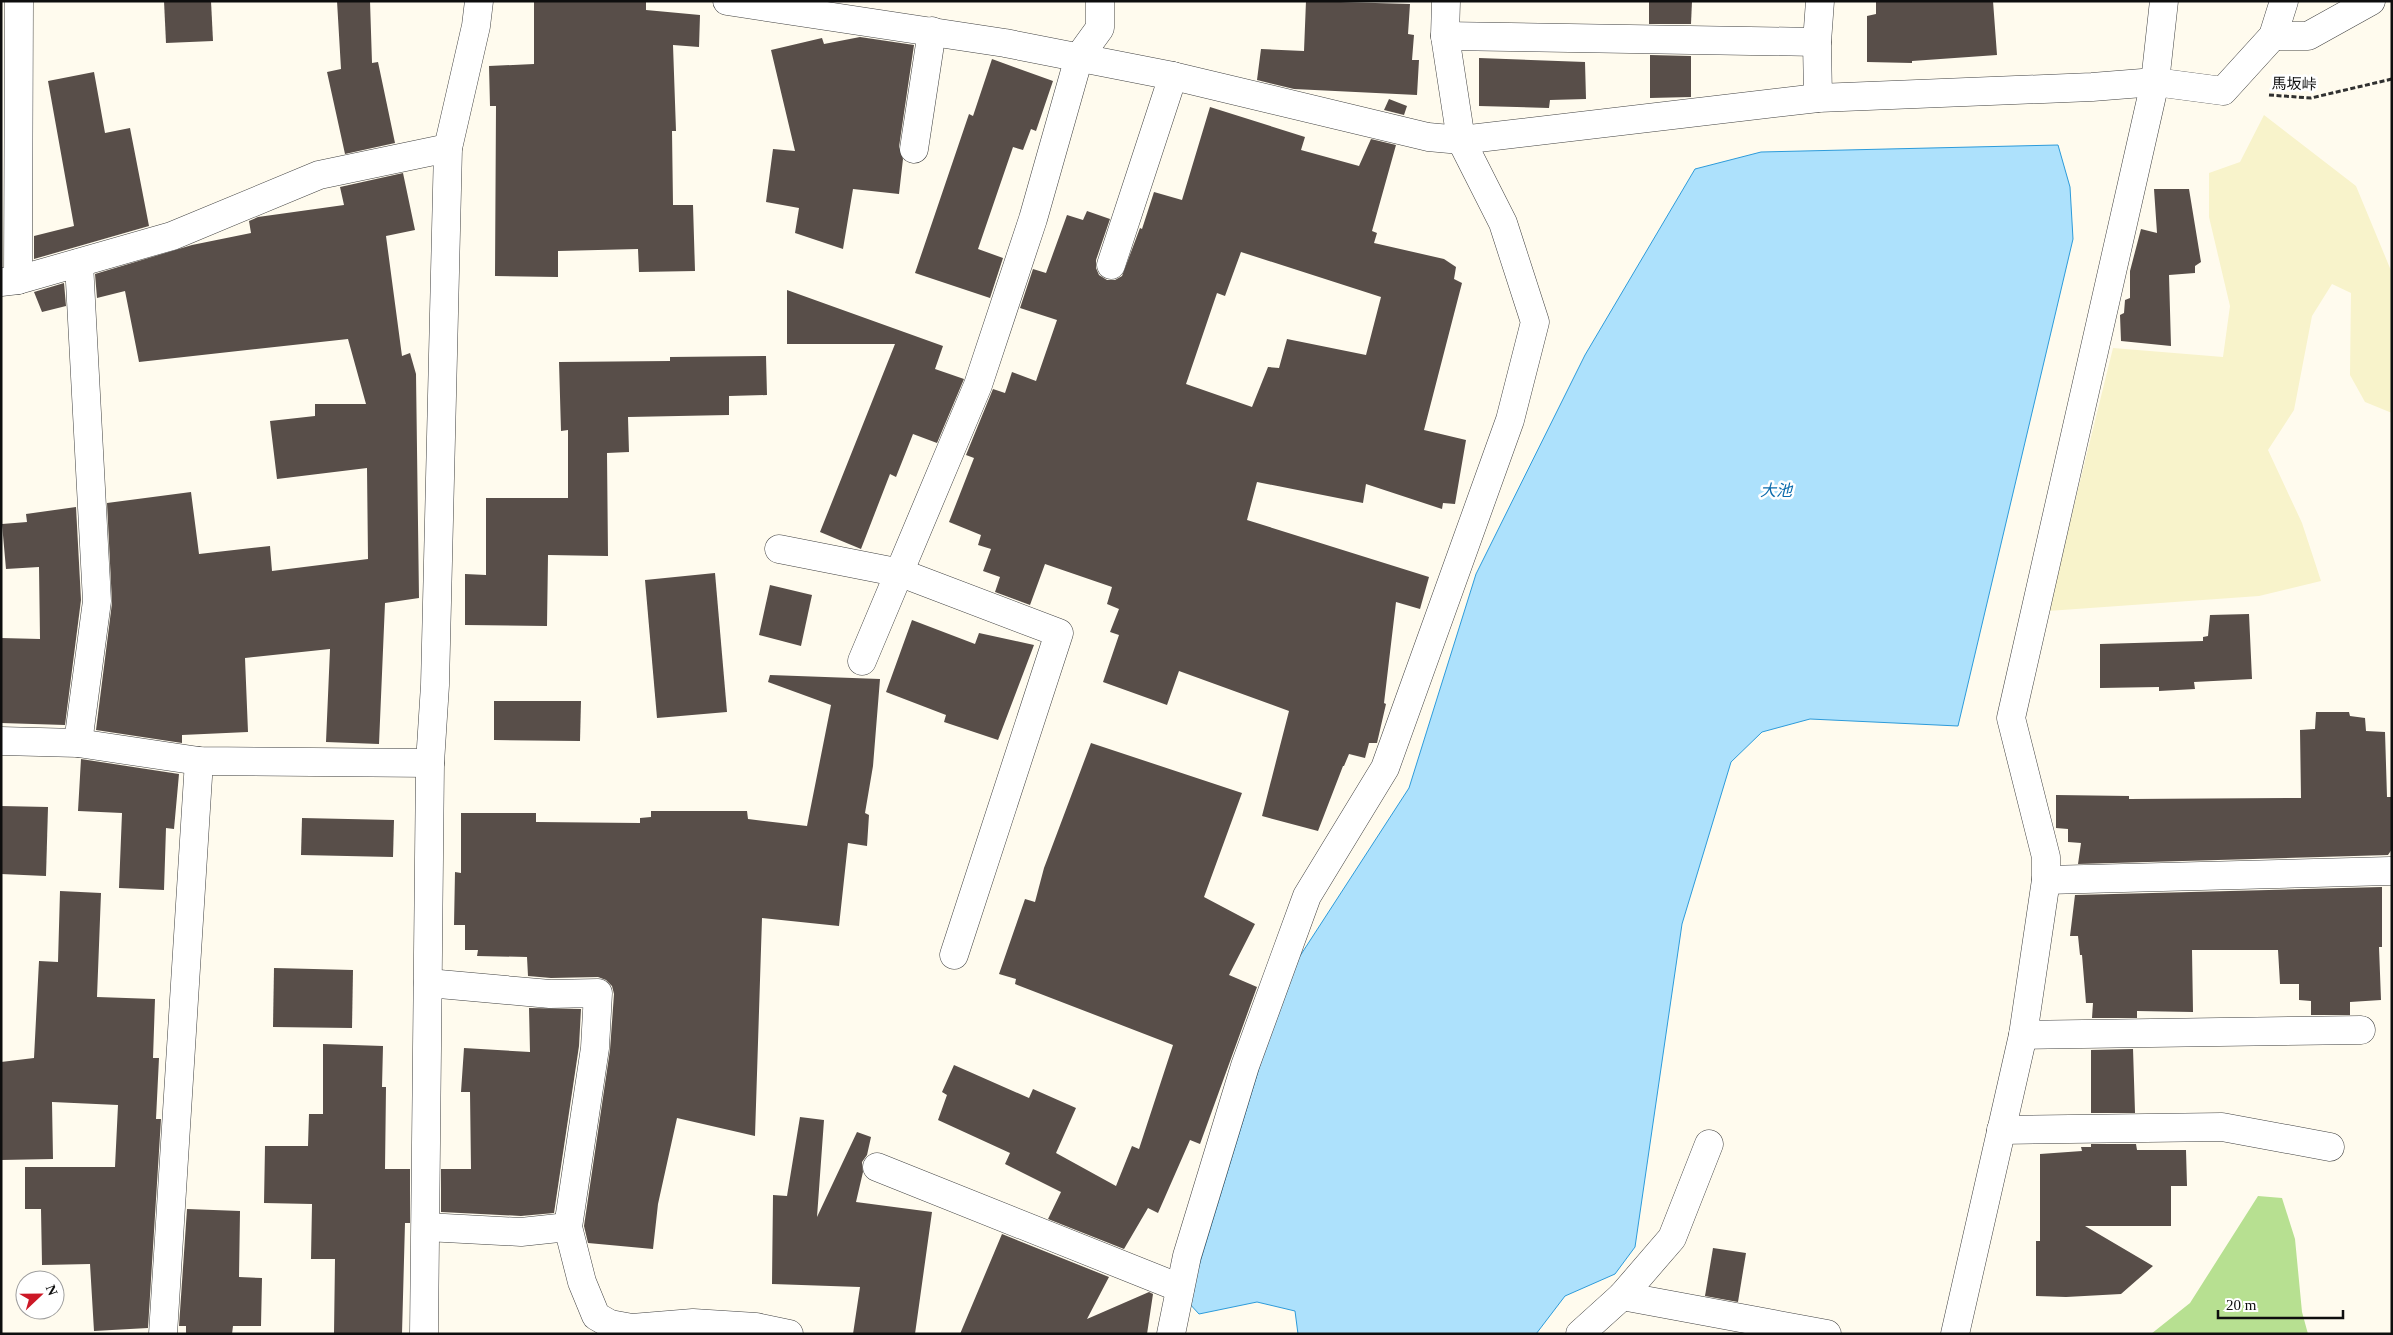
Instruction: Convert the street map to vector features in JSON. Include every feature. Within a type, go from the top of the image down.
[{"type":"street","points":[[19,1],[10,281],[172,236],[319,175],[448,148]]},
{"type":"street","points":[[424,1334],[430,763],[435,685],[448,148],[476,26],[479,1]]},
{"type":"street","points":[[727,1],[759,3],[932,30],[1173,76],[1428,137],[1461,140],[1818,98],[2092,87],[2154,82],[2223,91],[2274,36],[2284,1]]},
{"type":"street","points":[[862,661],[901,574],[978,385],[1033,219],[1079,58],[1100,28],[1100,1]]},
{"type":"street","points":[[1171,1334],[1187,1256],[1245,1066],[1306,896],[1385,768],[1510,420],[1535,322],[1503,223],[1461,140],[1445,36],[1446,1]]},
{"type":"street","points":[[1818,98],[1817,42],[1820,1]]},
{"type":"street","points":[[1955,1334],[2023,1035],[2046,880],[2046,857],[2011,718],[2154,82],[2164,1]]},
{"type":"street","points":[[2274,36],[2308,36],[2371,1]]},
{"type":"street","points":[[914,149],[932,30]]},
{"type":"street","points":[[1445,36],[1817,42]]},
{"type":"street","points":[[1111,265],[1173,76]]},
{"type":"street","points":[[78,743],[97,601],[79,263]]},
{"type":"street","points":[[779,549],[901,574],[1059,633],[954,955]]},
{"type":"street","points":[[1,741],[78,743],[199,761],[430,763]]},
{"type":"street","points":[[163,1334],[199,761]]},
{"type":"street","points":[[2046,880],[2390,871]]},
{"type":"street","points":[[428,983],[550,994],[598,993],[595,1048],[568,1227],[582,1282],[596,1316],[610,1324],[628,1330],[693,1322],[756,1327],[789,1334]]},
{"type":"street","points":[[2023,1035],[2361,1030]]},
{"type":"street","points":[[2001,1130],[2222,1126],[2330,1147]]},
{"type":"street","points":[[1580,1334],[1622,1296],[1672,1238],[1709,1144]]},
{"type":"street","points":[[877,1167],[1180,1288]]},
{"type":"street","points":[[426,1227],[521,1232],[568,1227]]},
{"type":"street","points":[[1622,1296],[1827,1334]]},
{"type":"path","name":"馬坂峠","points":[[2223,91],[2311,98],[2392,79]]},
{"type":"shaded area","points":[[2264,115],[2356,186],[2392,273],[2392,413],[2365,402],[2350,375],[2351,293],[2332,284],[2312,316],[2294,410],[2268,450],[2302,523],[2321,581],[2259,596],[2048,611],[2113,348],[2223,357],[2230,306],[2209,217],[2209,173],[2240,162]]},
{"type":"green space","points":[[2258,1196],[2282,1198],[2295,1239],[2302,1312],[2308,1334],[2151,1334],[2190,1303]]},
{"type":"water","name":"大池","points":[[2058,145],[2070,187],[2073,239],[1958,726],[1810,719],[1762,732],[1731,762],[1682,924],[1635,1247],[1615,1274],[1565,1296],[1536,1334],[1298,1334],[1295,1311],[1257,1302],[1199,1314],[1188,1302],[1287,976],[1409,788],[1476,574],[1585,355],[1695,169],[1761,152]]},
{"type":"building","points":[[164,1],[211,1],[213,41],[166,43]]},
{"type":"building","points":[[337,1],[370,1],[372,63],[378,62],[395,143],[345,154],[327,72],[341,69]]},
{"type":"building","points":[[534,1],[646,1],[646,10],[700,15],[699,47],[673,45],[676,131],[672,131],[673,205],[693,205],[695,271],[639,272],[638,249],[558,251],[558,277],[495,276],[496,106],[490,106],[489,66],[534,64]]},
{"type":"building","points":[[1306,1],[1410,4],[1408,34],[1414,35],[1412,60],[1419,60],[1417,95],[1294,89],[1257,80],[1261,49],[1304,51]]},
{"type":"building","points":[[1649,1],[1692,1],[1691,24],[1649,24]]},
{"type":"building","points":[[1876,1],[1993,1],[1997,55],[1912,61],[1912,63],[1867,62],[1867,16],[1876,14]]},
{"type":"building","points":[[860,37],[914,45],[899,147],[903,159],[899,194],[853,189],[843,249],[795,233],[799,208],[766,202],[773,149],[795,151],[771,50],[822,38],[824,44]]},
{"type":"building","points":[[1650,55],[1691,56],[1691,97],[1650,98]]},
{"type":"building","points":[[1479,58],[1585,62],[1586,99],[1550,100],[1549,108],[1479,106]]},
{"type":"building","points":[[992,59],[1053,81],[1036,131],[1031,129],[1023,150],[1013,147],[978,249],[1003,258],[990,298],[915,273],[969,114],[973,116]]},
{"type":"building","points":[[94,72],[105,133],[130,128],[149,226],[34,259],[34,236],[74,226],[48,81]]},
{"type":"building","points":[[1389,99],[1407,106],[1404,115],[1384,110]]},
{"type":"building","points":[[1210,107],[1305,137],[1301,150],[1359,166],[1371,139],[1396,145],[1372,231],[1377,233],[1374,243],[1444,259],[1456,267],[1454,279],[1462,283],[1424,430],[1466,440],[1455,504],[1443,503],[1442,509],[1366,484],[1363,503],[1257,482],[1247,520],[1429,577],[1420,609],[1396,602],[1384,703],[1386,704],[1377,743],[1369,743],[1365,758],[1349,754],[1318,831],[1262,816],[1289,711],[1179,671],[1167,705],[1103,682],[1119,635],[1110,632],[1119,609],[1107,604],[1112,587],[1045,564],[1030,605],[995,592],[1000,577],[983,571],[991,549],[978,545],[981,535],[949,522],[974,458],[966,455],[993,389],[1005,393],[1012,372],[1036,381],[1057,320],[1020,308],[1033,269],[1046,273],[1067,215],[1083,220],[1087,211],[1110,219],[1096,260],[1096,268],[1099,275],[1107,280],[1115,280],[1122,276],[1140,228],[1142,229],[1154,192],[1182,200]],"holes":[[[1241,252],[1381,297],[1366,355],[1287,339],[1279,368],[1268,367],[1252,407],[1186,384],[1217,293],[1225,296]]]},
{"type":"building","points":[[403,173],[415,230],[386,236],[402,356],[410,353],[416,374],[419,598],[385,603],[379,744],[326,742],[330,649],[245,658],[248,732],[182,735],[182,743],[96,730],[112,603],[107,503],[191,492],[199,554],[270,546],[272,571],[368,559],[367,468],[277,479],[270,421],[315,416],[315,404],[366,404],[348,339],[139,362],[125,291],[97,298],[95,274],[192,245],[251,233],[249,221],[258,217],[344,205],[340,187]]},
{"type":"building","points":[[2154,189],[2189,189],[2201,262],[2195,266],[2195,273],[2169,275],[2171,346],[2121,341],[2120,315],[2124,313],[2125,300],[2130,298],[2130,271],[2141,229],[2157,233]]},
{"type":"building","points":[[64,283],[66,306],[42,312],[34,292]]},
{"type":"building","points":[[787,290],[943,346],[935,369],[964,379],[937,443],[913,434],[896,477],[890,474],[861,549],[820,532],[895,344],[787,344]]},
{"type":"building","points":[[766,356],[767,395],[729,396],[729,415],[628,417],[629,452],[607,453],[608,556],[548,555],[547,626],[465,625],[465,574],[486,575],[486,498],[568,498],[568,430],[561,431],[559,362],[670,361],[670,357]]},
{"type":"building","points":[[76,507],[81,600],[65,725],[1,723],[1,638],[40,639],[39,567],[6,569],[2,524],[27,522],[26,514]]},
{"type":"building","points":[[715,573],[727,712],[657,718],[645,580]]},
{"type":"building","points":[[770,585],[812,595],[801,646],[759,635]]},
{"type":"building","points":[[2249,614],[2252,679],[2194,682],[2195,689],[2159,691],[2159,687],[2100,688],[2100,644],[2203,641],[2203,637],[2208,636],[2210,615]]},
{"type":"building","points":[[912,620],[975,644],[979,633],[1034,645],[998,740],[944,722],[946,715],[886,692]]},
{"type":"building","points":[[770,675],[880,679],[873,766],[865,813],[869,815],[867,846],[848,843],[839,926],[762,918],[755,1136],[677,1118],[658,1204],[653,1249],[588,1243],[584,1226],[610,1050],[614,994],[612,986],[606,980],[598,977],[551,978],[528,976],[527,957],[477,956],[478,950],[465,950],[465,925],[454,925],[455,872],[461,873],[461,813],[536,813],[536,822],[640,823],[640,818],[651,817],[651,811],[747,811],[748,819],[807,826],[831,705],[768,682]]},
{"type":"building","points":[[494,701],[581,701],[580,741],[494,740]]},
{"type":"building","points":[[2316,712],[2349,712],[2350,716],[2365,718],[2366,731],[2385,732],[2387,797],[2392,797],[2392,849],[2388,855],[2078,864],[2081,843],[2068,842],[2068,829],[2056,828],[2056,795],[2129,796],[2129,799],[2301,798],[2300,730],[2315,729]]},
{"type":"building","points":[[1091,743],[1242,793],[1204,897],[1255,924],[1229,975],[1257,987],[1200,1144],[1190,1140],[1158,1213],[1148,1208],[1124,1249],[1048,1219],[1061,1192],[1005,1164],[1010,1153],[938,1120],[947,1095],[942,1092],[954,1065],[1029,1098],[1033,1089],[1076,1108],[1056,1153],[1116,1186],[1132,1146],[1139,1149],[1173,1045],[1015,984],[1016,979],[999,974],[1025,899],[1035,902],[1044,868]]},
{"type":"building","points":[[81,759],[179,774],[174,829],[166,828],[164,890],[119,888],[122,813],[78,811]]},
{"type":"building","points":[[1,806],[48,807],[46,876],[1,874]]},
{"type":"building","points":[[302,818],[394,820],[393,857],[301,855]]},
{"type":"building","points":[[2382,887],[2382,947],[2379,947],[2381,1000],[2350,1002],[2350,1015],[2311,1015],[2311,1001],[2299,1000],[2299,984],[2280,984],[2278,950],[2192,950],[2193,1012],[2137,1011],[2137,1018],[2092,1018],[2093,1003],[2086,1003],[2082,955],[2080,955],[2078,936],[2070,936],[2075,895]]},
{"type":"building","points":[[60,891],[101,893],[97,997],[155,999],[153,1058],[159,1058],[156,1119],[161,1119],[148,1328],[94,1331],[90,1264],[42,1265],[41,1209],[25,1209],[25,1167],[115,1167],[118,1105],[52,1102],[53,1159],[1,1160],[1,1062],[34,1058],[39,961],[58,962]]},
{"type":"building","points":[[274,968],[353,970],[352,1028],[273,1027]]},
{"type":"building","points":[[529,1008],[581,1009],[579,1046],[554,1213],[521,1216],[441,1212],[441,1169],[471,1169],[470,1092],[461,1092],[464,1048],[530,1052]]},
{"type":"building","points":[[323,1044],[383,1046],[382,1087],[386,1087],[385,1169],[410,1169],[410,1223],[405,1223],[402,1334],[334,1334],[335,1259],[311,1259],[312,1204],[264,1203],[265,1146],[308,1146],[309,1114],[323,1114]]},
{"type":"building","points":[[2133,1049],[2135,1113],[2091,1113],[2091,1050]]},
{"type":"building","points":[[800,1117],[824,1120],[817,1217],[857,1132],[871,1137],[867,1155],[862,1162],[863,1172],[856,1202],[932,1212],[915,1334],[853,1334],[860,1287],[772,1284],[773,1195],[787,1196]]},
{"type":"building","points":[[2091,1144],[2136,1144],[2137,1150],[2186,1150],[2187,1186],[2171,1186],[2171,1226],[2085,1226],[2153,1266],[2121,1294],[2066,1297],[2036,1296],[2036,1241],[2040,1241],[2040,1154],[2082,1151],[2081,1147],[2091,1147]]},
{"type":"building","points":[[187,1209],[240,1211],[239,1277],[262,1278],[261,1326],[233,1326],[232,1334],[186,1334],[186,1326],[179,1326]]},
{"type":"building","points":[[1002,1234],[1109,1277],[1087,1319],[1149,1292],[1153,1294],[1147,1334],[960,1334]]},
{"type":"building","points":[[1713,1248],[1746,1253],[1738,1302],[1705,1296]]}]
